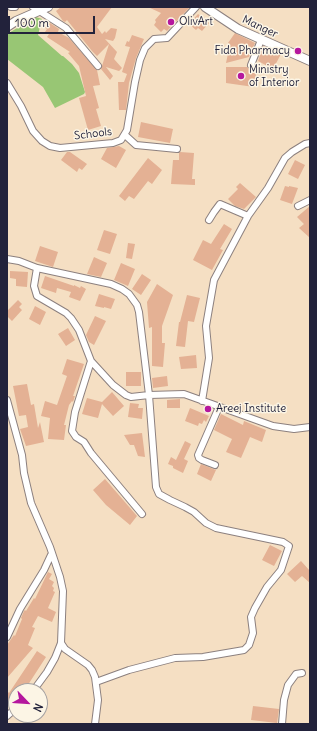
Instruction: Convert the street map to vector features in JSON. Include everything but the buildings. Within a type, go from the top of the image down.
[{"type":"street","points":[[7,27],[36,9],[48,7]]},
{"type":"street","name":"Schools","points":[[7,83],[22,106],[33,131],[42,141],[50,146],[60,148],[112,143],[121,140],[128,130],[135,82],[140,60],[145,48],[154,40],[167,38],[196,7]]},
{"type":"street","name":"Manger","points":[[205,7],[238,29],[310,61]]},
{"type":"street","points":[[36,9],[66,28],[98,66]]},
{"type":"street","points":[[251,65],[262,40]]},
{"type":"street","points":[[125,135],[136,145],[177,149]]},
{"type":"street","points":[[202,401],[209,358],[206,326],[214,280],[248,216],[268,188],[285,158],[305,144],[310,143]]},
{"type":"street","points":[[298,206],[310,200]]},
{"type":"street","points":[[209,220],[220,204],[248,216]]},
{"type":"street","points":[[7,259],[19,261],[37,268],[111,284],[122,289],[134,299],[139,312],[149,395],[156,488],[159,494],[190,510],[206,523],[216,528],[283,542],[289,546],[281,570],[268,587],[253,613],[251,618],[253,633],[249,645],[244,650],[203,657],[175,658],[129,670],[96,682]]},
{"type":"street","points":[[37,268],[34,286],[37,296],[66,313],[71,318],[79,330],[91,361],[113,385],[126,395],[184,394],[273,426],[294,429],[310,427]]},
{"type":"street","points":[[91,361],[75,412],[72,431],[76,437],[84,442],[91,453],[142,514]]},
{"type":"street","points":[[7,400],[22,455],[31,503],[46,537],[60,577],[63,591],[61,643],[55,658],[38,683]]},
{"type":"street","points":[[215,465],[202,460],[198,455],[218,407]]},
{"type":"street","points":[[7,637],[20,609],[52,554]]},
{"type":"street","points":[[61,643],[65,649],[82,660],[92,670],[96,682],[98,700],[95,724]]},
{"type":"street","points":[[55,658],[62,654],[73,654]]},
{"type":"street","points":[[282,724],[284,700],[288,685],[296,674],[302,672]]},
{"type":"green space","points":[[36,17],[42,19],[38,35],[72,64],[79,73],[85,92],[84,94],[55,108],[43,87],[7,59],[7,34]]},
{"type":"place","name":"OlivArt","points":[[171,22]]},
{"type":"place","name":"Fida Pharmacy","points":[[298,51]]},
{"type":"place","name":"Ministry of Interior","points":[[241,76]]},
{"type":"place","name":"Areej Institute","points":[[208,409]]}]
